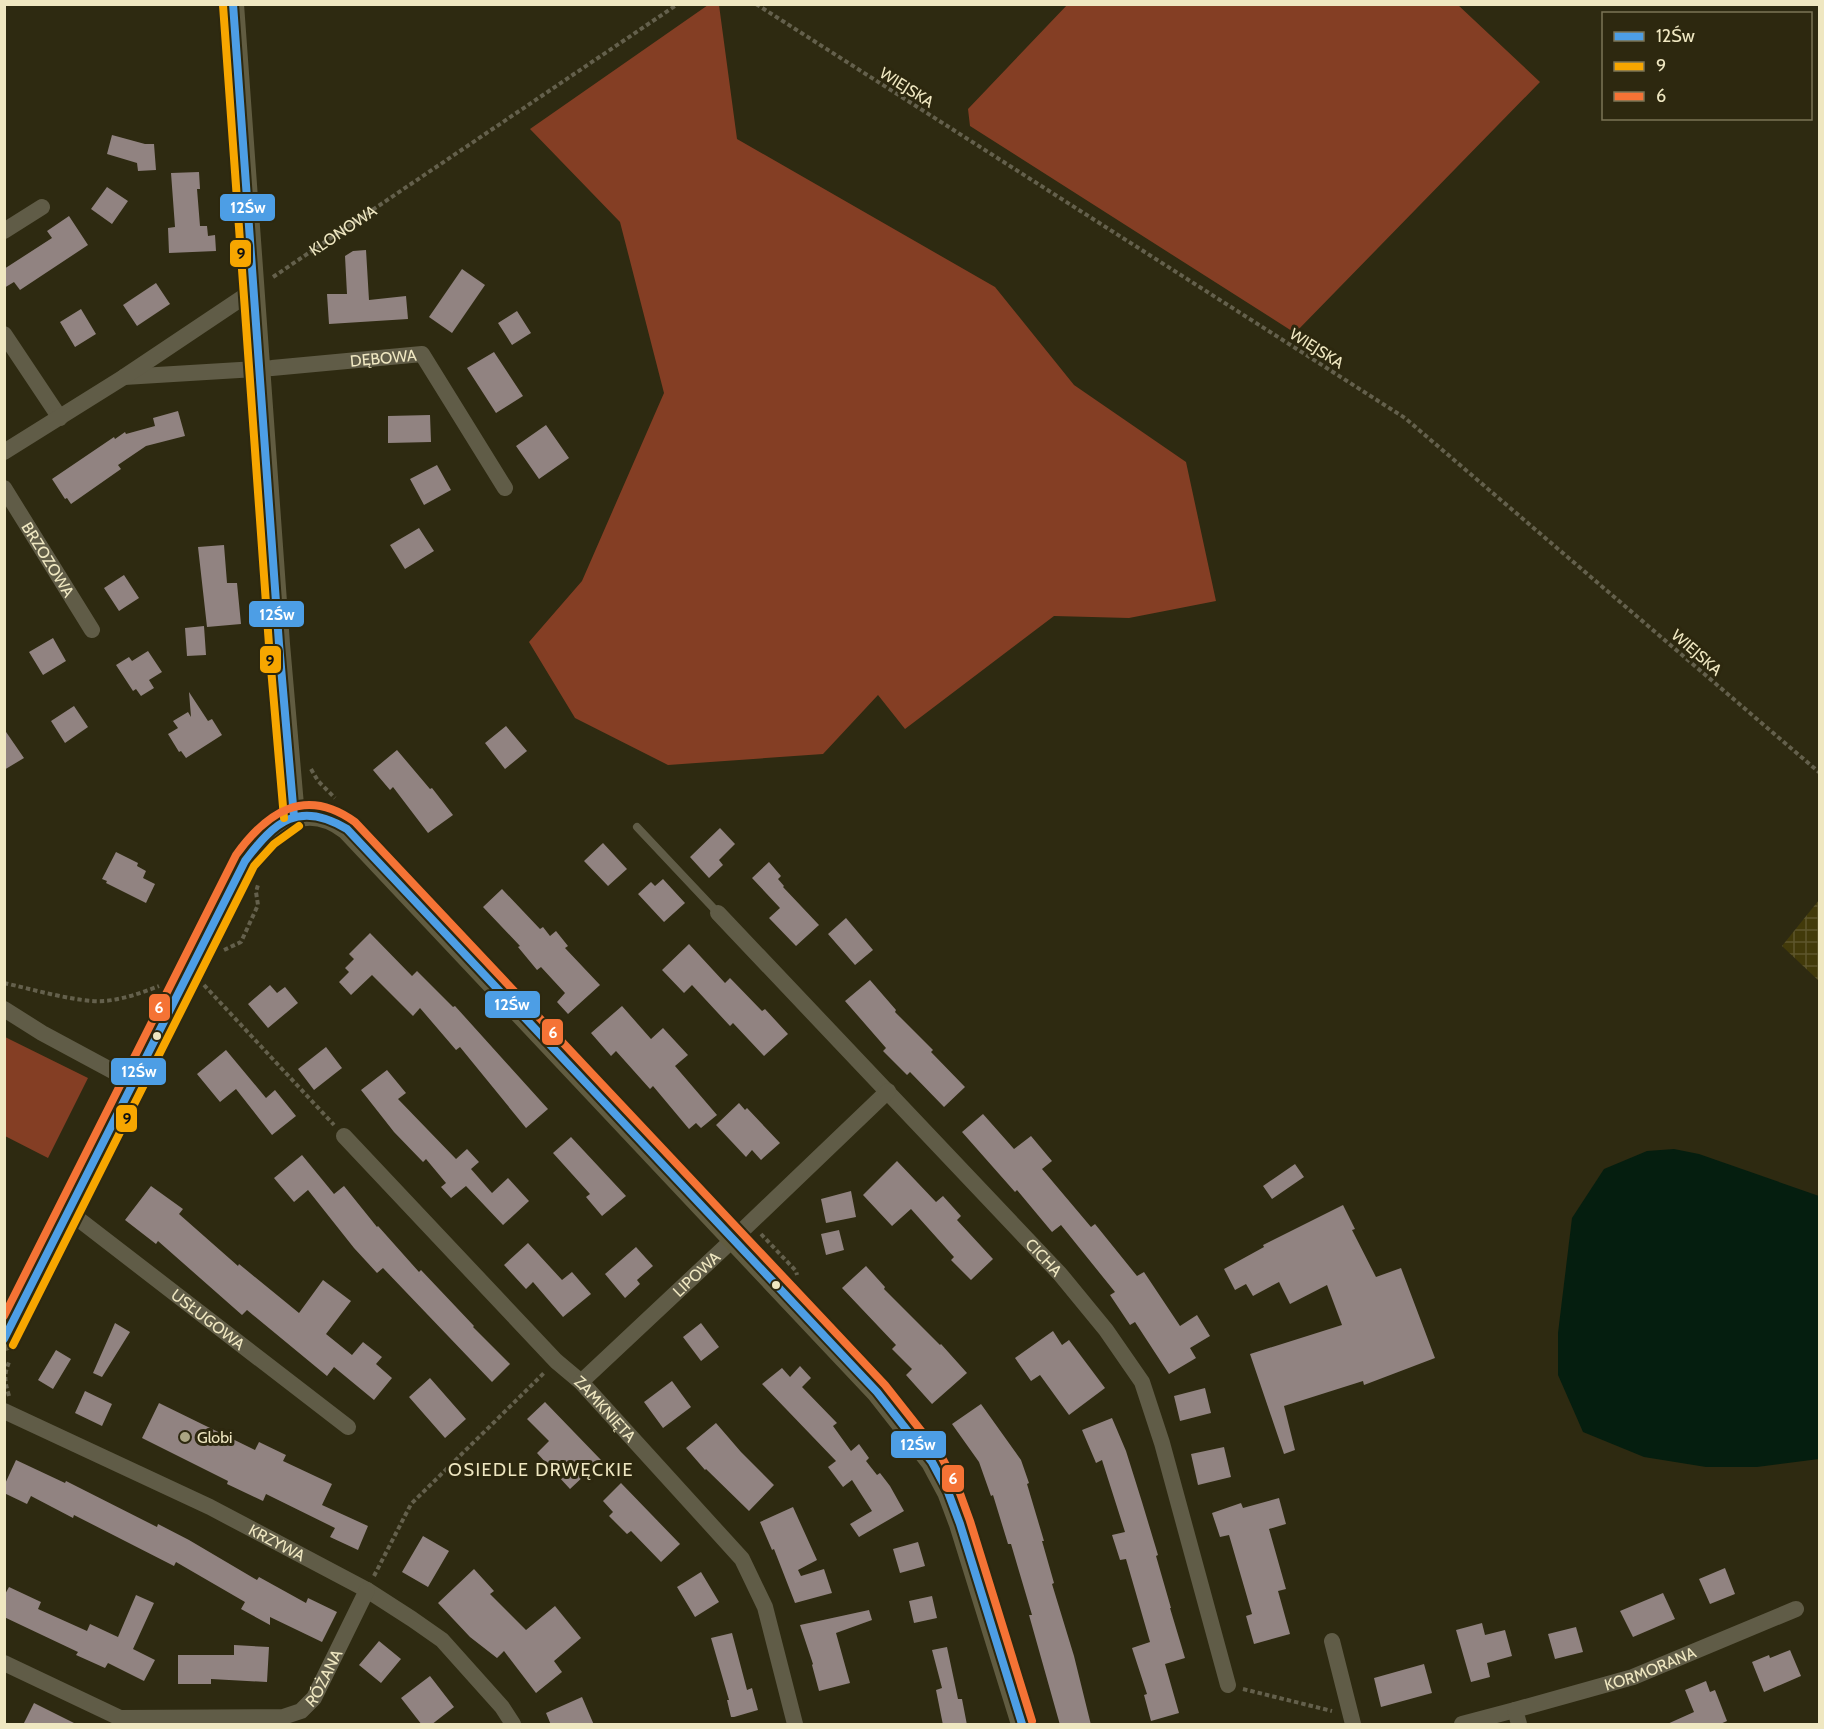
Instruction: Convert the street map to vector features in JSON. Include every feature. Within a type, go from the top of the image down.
[{"type":"street","points":[[233,4],[279,644],[294,817]]},
{"type":"street","points":[[4,231],[42,207]]},
{"type":"street","points":[[4,452],[124,377],[254,290]]},
{"type":"street","points":[[4,334],[60,418]]},
{"type":"street","name":"DĘBOWA","points":[[259,368],[422,354],[505,488]]},
{"type":"street","points":[[124,377],[259,368]]},
{"type":"street","name":"BRZOZOWA","points":[[4,488],[92,630]]},
{"type":"street","points":[[9,1347],[68,1210],[245,861],[254,847],[279,825],[294,817],[317,814],[337,821],[877,1392],[932,1462],[948,1492],[960,1524],[1022,1725]]},
{"type":"street","name":"CICHA","points":[[718,913],[1060,1274],[1106,1330],[1142,1382],[1162,1443],[1228,1685]]},
{"type":"street","points":[[4,1009],[42,1034],[133,1082]]},
{"type":"street","name":"LIPOWA","points":[[581,1382],[888,1091]]},
{"type":"street","name":"ZAMKNIĘTA","points":[[344,1136],[556,1361],[581,1382],[742,1559],[765,1607],[795,1725]]},
{"type":"street","name":"USŁUGOWA","points":[[68,1210],[348,1427]]},
{"type":"street","name":"KRZYWA","points":[[6,1406],[210,1508],[366,1590],[442,1640],[502,1707],[513,1725]]},
{"type":"street","name":"RÓŻANA","points":[[4,1663],[120,1718],[283,1716],[301,1711],[314,1698],[366,1590]]},
{"type":"street","name":"KORMORANA","points":[[1462,1725],[1517,1717],[1633,1677],[1796,1609]]},
{"type":"street","points":[[1332,1641],[1352,1720]]},
{"type":"lane","points":[[637,827],[718,913]]},
{"type":"path","name":"KLONOWA","points":[[254,290],[678,4]]},
{"type":"path","name":"WIEJSKA","points":[[756,4],[1404,418],[1820,773]]},
{"type":"path","points":[[218,958],[224,950],[241,942],[258,905],[256,892],[258,883]]},
{"type":"path","points":[[190,969],[344,1136]]},
{"type":"path","points":[[4,982],[81,999],[102,1001],[126,998],[160,986]]},
{"type":"path","points":[[6,1406],[10,1395],[5,1386],[9,1347]]},
{"type":"path","points":[[366,1590],[411,1504],[556,1361]]},
{"type":"path","points":[[1228,1685],[1352,1720]]},
{"type":"shaded area","points":[[1068,4],[1458,5],[1540,82],[1295,333],[970,126],[968,109]]},
{"type":"shaded area","points":[[708,5],[719,5],[737,139],[995,287],[1074,385],[1186,462],[1216,601],[1129,618],[1054,616],[905,729],[878,695],[823,754],[668,765],[575,718],[529,642],[582,581],[664,393],[620,222],[530,129]]},
{"type":"shaded area","points":[[1819,900],[1819,981],[1782,946]]},
{"type":"shaded area","points":[[5,1037],[88,1078],[48,1158],[5,1136]]},
{"type":"shaded area","points":[[1674,1149],[1699,1154],[1819,1196],[1819,1459],[1757,1467],[1706,1467],[1644,1457],[1583,1432],[1558,1375],[1558,1333],[1572,1218],[1604,1169],[1647,1151]]},
{"type":"building","points":[[112,135],[145,144],[154,144],[156,170],[138,171],[137,163],[107,154]]},
{"type":"building","points":[[199,172],[200,189],[197,189],[200,226],[207,226],[208,236],[215,235],[216,251],[169,253],[168,228],[175,227],[171,173]]},
{"type":"building","points":[[107,187],[128,201],[112,224],[91,209]]},
{"type":"building","points":[[69,216],[88,245],[20,290],[14,282],[4,288],[4,269],[52,238],[47,231]]},
{"type":"building","points":[[366,250],[369,300],[406,296],[408,319],[329,324],[327,294],[347,294],[345,256],[353,251]]},
{"type":"building","points":[[462,269],[485,285],[452,333],[429,317]]},
{"type":"building","points":[[156,283],[170,304],[137,326],[123,305]]},
{"type":"building","points":[[81,309],[96,334],[75,347],[60,322]]},
{"type":"building","points":[[517,311],[531,333],[512,345],[498,323]]},
{"type":"building","points":[[494,352],[523,396],[496,413],[467,368]]},
{"type":"building","points":[[178,411],[185,436],[146,446],[118,465],[121,469],[71,504],[67,498],[65,499],[52,479],[114,437],[115,439],[125,432],[126,434],[155,426],[153,418]]},
{"type":"building","points":[[430,415],[431,442],[388,443],[388,416]]},
{"type":"building","points":[[546,425],[569,458],[539,479],[516,446]]},
{"type":"building","points":[[437,465],[451,490],[424,505],[410,479]]},
{"type":"building","points":[[419,528],[434,551],[405,569],[390,545]]},
{"type":"building","points":[[224,545],[227,583],[237,583],[241,624],[207,627],[198,547]]},
{"type":"building","points":[[124,575],[139,598],[119,611],[104,588]]},
{"type":"building","points":[[204,626],[206,655],[187,656],[185,628]]},
{"type":"building","points":[[53,638],[66,661],[43,675],[29,652]]},
{"type":"building","points":[[148,651],[162,672],[149,680],[154,688],[141,696],[136,689],[133,691],[116,665],[129,657],[132,661]]},
{"type":"building","points":[[189,692],[208,721],[212,719],[222,735],[186,758],[181,751],[179,752],[168,734],[178,728],[173,721],[188,712],[191,717]]},
{"type":"building","points":[[74,706],[88,727],[65,743],[51,721]]},
{"type":"building","points":[[506,726],[527,751],[505,769],[485,743]]},
{"type":"building","points":[[4,729],[24,758],[4,770]]},
{"type":"building","points":[[397,750],[453,815],[428,833],[393,787],[390,790],[373,770]]},
{"type":"building","points":[[720,828],[735,844],[719,860],[723,865],[709,878],[690,857]]},
{"type":"building","points":[[603,843],[627,869],[608,886],[584,861]]},
{"type":"building","points":[[116,852],[138,863],[137,866],[146,871],[143,878],[155,884],[146,903],[102,879]]},
{"type":"building","points":[[769,862],[781,876],[778,879],[783,887],[819,925],[796,946],[769,918],[780,908],[752,878]]},
{"type":"building","points":[[663,879],[685,903],[664,922],[638,894],[651,882],[655,886]]},
{"type":"building","points":[[502,889],[540,929],[543,927],[550,936],[556,931],[568,946],[565,948],[600,985],[568,1014],[557,1002],[565,993],[541,967],[537,970],[518,947],[520,946],[483,907]]},
{"type":"building","points":[[846,918],[873,950],[855,965],[828,934]]},
{"type":"building","points":[[370,933],[412,976],[417,971],[453,1007],[455,1006],[548,1109],[526,1128],[460,1047],[456,1050],[420,1008],[413,1016],[372,975],[351,995],[339,982],[349,972],[345,968],[354,959],[349,954]]},
{"type":"building","points":[[689,944],[725,983],[730,978],[762,1011],[765,1009],[788,1034],[764,1056],[733,1023],[730,1026],[692,985],[684,993],[662,970]]},
{"type":"building","points":[[870,980],[896,1010],[895,1012],[933,1050],[931,1052],[965,1087],[944,1107],[910,1072],[907,1075],[883,1051],[886,1048],[845,1001]]},
{"type":"building","points":[[270,985],[277,993],[285,987],[298,1003],[268,1028],[248,1004]]},
{"type":"building","points":[[622,1006],[651,1039],[663,1028],[688,1055],[675,1066],[717,1115],[701,1128],[696,1123],[689,1129],[653,1086],[650,1089],[616,1051],[611,1056],[591,1033]]},
{"type":"building","points":[[326,1047],[342,1068],[314,1090],[298,1069]]},
{"type":"building","points":[[226,1050],[266,1098],[275,1090],[296,1116],[272,1135],[236,1089],[220,1102],[197,1074]]},
{"type":"building","points":[[387,1070],[406,1093],[398,1099],[456,1159],[467,1149],[479,1162],[471,1169],[492,1193],[508,1178],[529,1201],[503,1225],[466,1186],[451,1198],[441,1187],[446,1183],[426,1159],[423,1162],[394,1132],[361,1090]]},
{"type":"building","points":[[739,1103],[745,1110],[747,1108],[780,1143],[761,1160],[752,1150],[746,1157],[716,1125]]},
{"type":"building","points":[[983,1114],[1014,1149],[1031,1136],[1052,1161],[1042,1169],[1091,1227],[1095,1224],[1137,1276],[1144,1272],[1180,1326],[1197,1315],[1210,1336],[1190,1348],[1196,1358],[1169,1374],[1135,1322],[1130,1325],[1110,1295],[1115,1292],[1061,1225],[1052,1232],[1017,1190],[1015,1192],[962,1132]]},
{"type":"building","points":[[571,1137],[626,1196],[602,1216],[586,1197],[590,1194],[553,1153]]},
{"type":"building","points":[[302,1155],[334,1194],[344,1186],[377,1227],[510,1364],[492,1382],[383,1268],[377,1273],[308,1190],[294,1202],[274,1178]]},
{"type":"building","points":[[897,1161],[936,1202],[943,1196],[961,1216],[957,1220],[993,1259],[971,1280],[951,1260],[954,1257],[911,1209],[892,1226],[863,1195]]},
{"type":"building","points":[[1295,1164],[1304,1177],[1272,1199],[1263,1186]]},
{"type":"building","points":[[151,1186],[183,1209],[179,1214],[238,1266],[239,1264],[299,1313],[323,1280],[351,1301],[326,1334],[352,1355],[363,1342],[382,1357],[376,1364],[392,1378],[374,1400],[334,1367],[327,1376],[247,1310],[242,1315],[158,1241],[156,1244],[125,1220]]},
{"type":"building","points":[[851,1191],[856,1217],[826,1223],[821,1199]]},
{"type":"building","points":[[1343,1205],[1355,1229],[1352,1230],[1376,1277],[1401,1268],[1435,1358],[1364,1385],[1363,1381],[1284,1406],[1295,1450],[1284,1454],[1250,1354],[1342,1325],[1327,1285],[1290,1304],[1279,1282],[1253,1296],[1246,1284],[1235,1290],[1224,1269],[1264,1247],[1263,1245]]},
{"type":"building","points":[[839,1230],[844,1250],[826,1255],[821,1234]]},
{"type":"building","points":[[528,1243],[562,1280],[572,1272],[591,1294],[563,1317],[533,1282],[526,1289],[504,1265]]},
{"type":"building","points":[[636,1247],[653,1266],[637,1280],[640,1284],[625,1298],[605,1274]]},
{"type":"building","points":[[866,1266],[885,1287],[884,1289],[941,1344],[967,1373],[932,1404],[906,1375],[912,1369],[892,1349],[896,1345],[842,1288]]},
{"type":"building","points":[[115,1323],[130,1332],[102,1377],[93,1373]]},
{"type":"building","points":[[701,1323],[719,1347],[701,1361],[683,1337]]},
{"type":"building","points":[[1053,1331],[1062,1345],[1069,1340],[1105,1388],[1069,1415],[1040,1375],[1031,1381],[1015,1358]]},
{"type":"building","points":[[56,1350],[71,1359],[53,1389],[38,1380]]},
{"type":"building","points":[[800,1366],[811,1378],[802,1387],[837,1423],[833,1426],[851,1451],[859,1444],[869,1458],[866,1461],[890,1486],[904,1511],[859,1537],[850,1524],[872,1511],[852,1480],[843,1487],[828,1467],[836,1461],[762,1384],[782,1368],[790,1377]]},
{"type":"building","points":[[430,1378],[466,1419],[445,1438],[409,1397]]},
{"type":"building","points":[[672,1381],[691,1407],[663,1428],[644,1402]]},
{"type":"building","points":[[1205,1388],[1211,1413],[1180,1421],[1174,1396]]},
{"type":"building","points":[[85,1391],[112,1404],[102,1426],[75,1413]]},
{"type":"building","points":[[545,1402],[601,1460],[570,1489],[537,1453],[549,1441],[527,1419]]},
{"type":"building","points":[[159,1403],[255,1450],[259,1442],[286,1455],[283,1461],[332,1484],[322,1505],[368,1526],[358,1550],[330,1537],[335,1528],[266,1494],[263,1501],[142,1438]]},
{"type":"building","points":[[981,1404],[1021,1460],[1029,1483],[1027,1484],[1054,1583],[1052,1584],[1074,1656],[1091,1725],[1060,1725],[1011,1544],[1008,1544],[993,1495],[991,1496],[979,1462],[952,1424]]},
{"type":"building","points":[[1112,1418],[1126,1451],[1142,1502],[1185,1658],[1165,1664],[1179,1713],[1151,1721],[1144,1695],[1147,1694],[1132,1648],[1150,1642],[1126,1559],[1120,1560],[1112,1535],[1125,1532],[1102,1460],[1096,1463],[1082,1430]]},
{"type":"building","points":[[716,1423],[774,1485],[749,1511],[705,1470],[686,1448]]},
{"type":"building","points":[[1224,1447],[1231,1477],[1198,1485],[1191,1454]]},
{"type":"building","points":[[16,1460],[65,1483],[66,1481],[157,1527],[158,1524],[257,1580],[259,1577],[306,1603],[308,1598],[337,1612],[322,1642],[270,1617],[270,1625],[241,1609],[245,1602],[176,1562],[174,1566],[74,1515],[73,1518],[31,1496],[27,1504],[4,1493],[4,1486]]},
{"type":"building","points":[[621,1483],[680,1544],[661,1562],[631,1531],[627,1534],[609,1516],[613,1512],[603,1501]]},
{"type":"building","points":[[1279,1498],[1286,1524],[1269,1529],[1286,1589],[1278,1591],[1290,1634],[1254,1644],[1246,1616],[1252,1614],[1229,1535],[1220,1537],[1212,1513],[1241,1503],[1243,1508]]},
{"type":"building","points":[[793,1507],[817,1560],[798,1570],[801,1576],[824,1569],[832,1593],[795,1603],[774,1549],[772,1550],[760,1522]]},
{"type":"building","points":[[423,1536],[449,1551],[428,1587],[402,1572]]},
{"type":"building","points":[[918,1542],[925,1566],[900,1573],[893,1549]]},
{"type":"building","points":[[1725,1568],[1735,1594],[1710,1604],[1699,1579]]},
{"type":"building","points":[[474,1569],[494,1591],[490,1594],[526,1630],[555,1606],[581,1638],[554,1661],[562,1672],[536,1693],[504,1651],[497,1658],[470,1637],[438,1603]]},
{"type":"building","points":[[701,1572],[719,1602],[695,1617],[677,1587]]},
{"type":"building","points":[[9,1587],[41,1602],[38,1609],[87,1631],[90,1624],[118,1637],[136,1595],[154,1603],[133,1649],[155,1660],[144,1681],[108,1663],[105,1668],[76,1655],[78,1652],[4,1617],[4,1596]]},
{"type":"building","points":[[1663,1593],[1675,1619],[1633,1637],[1620,1611]]},
{"type":"building","points":[[932,1596],[937,1618],[914,1623],[909,1601]]},
{"type":"building","points":[[869,1610],[872,1620],[836,1633],[850,1683],[819,1691],[800,1625]]},
{"type":"building","points":[[1482,1623],[1485,1635],[1505,1630],[1512,1656],[1487,1663],[1490,1677],[1471,1682],[1456,1630]]},
{"type":"building","points":[[1576,1627],[1583,1652],[1555,1659],[1548,1634]]},
{"type":"building","points":[[732,1633],[747,1690],[752,1688],[758,1710],[734,1717],[731,1717],[727,1700],[729,1700],[711,1638]]},
{"type":"building","points":[[379,1641],[401,1659],[381,1683],[359,1665]]},
{"type":"building","points":[[234,1645],[269,1647],[267,1682],[211,1679],[211,1684],[178,1684],[178,1655],[234,1655]]},
{"type":"building","points":[[947,1647],[958,1699],[962,1699],[967,1725],[943,1725],[936,1690],[942,1688],[932,1650]]},
{"type":"building","points":[[1790,1650],[1801,1676],[1764,1692],[1752,1662]]},
{"type":"building","points":[[1424,1664],[1432,1693],[1381,1707],[1374,1678]]},
{"type":"building","points":[[430,1676],[454,1707],[431,1725],[422,1725],[401,1698]]},
{"type":"building","points":[[1706,1681],[1710,1692],[1715,1690],[1727,1721],[1718,1725],[1665,1725],[1694,1712],[1685,1690]]},
{"type":"building","points":[[582,1697],[594,1725],[551,1725],[546,1713]]},
{"type":"building","points":[[34,1703],[78,1725],[23,1725]]},
{"type":"transit line","name":"12Św","points":[[233,4],[279,644],[294,817]]},
{"type":"transit line","name":"9","points":[[223,5],[269,645],[284,818]]},
{"type":"transit line","name":"6","points":[[4,1316],[236,855],[261,827],[274,816],[288,809],[304,805],[320,806],[337,811],[355,822],[885,1385],[941,1456],[958,1488],[970,1521],[1032,1721]]},
{"type":"transit line","name":"12Św","points":[[4,1339],[245,861],[267,835],[289,819],[315,816],[330,820],[347,829],[877,1392],[932,1462],[948,1492],[960,1524],[1022,1724]]},
{"type":"transit line","name":"9","points":[[13,1345],[254,866],[274,844],[299,826]]},
{"type":"place","name":"Globi","points":[[185,1437]]},
{"type":"district","name":"OSIEDLE DRWĘCKIE","points":[[541,1470]]}]
